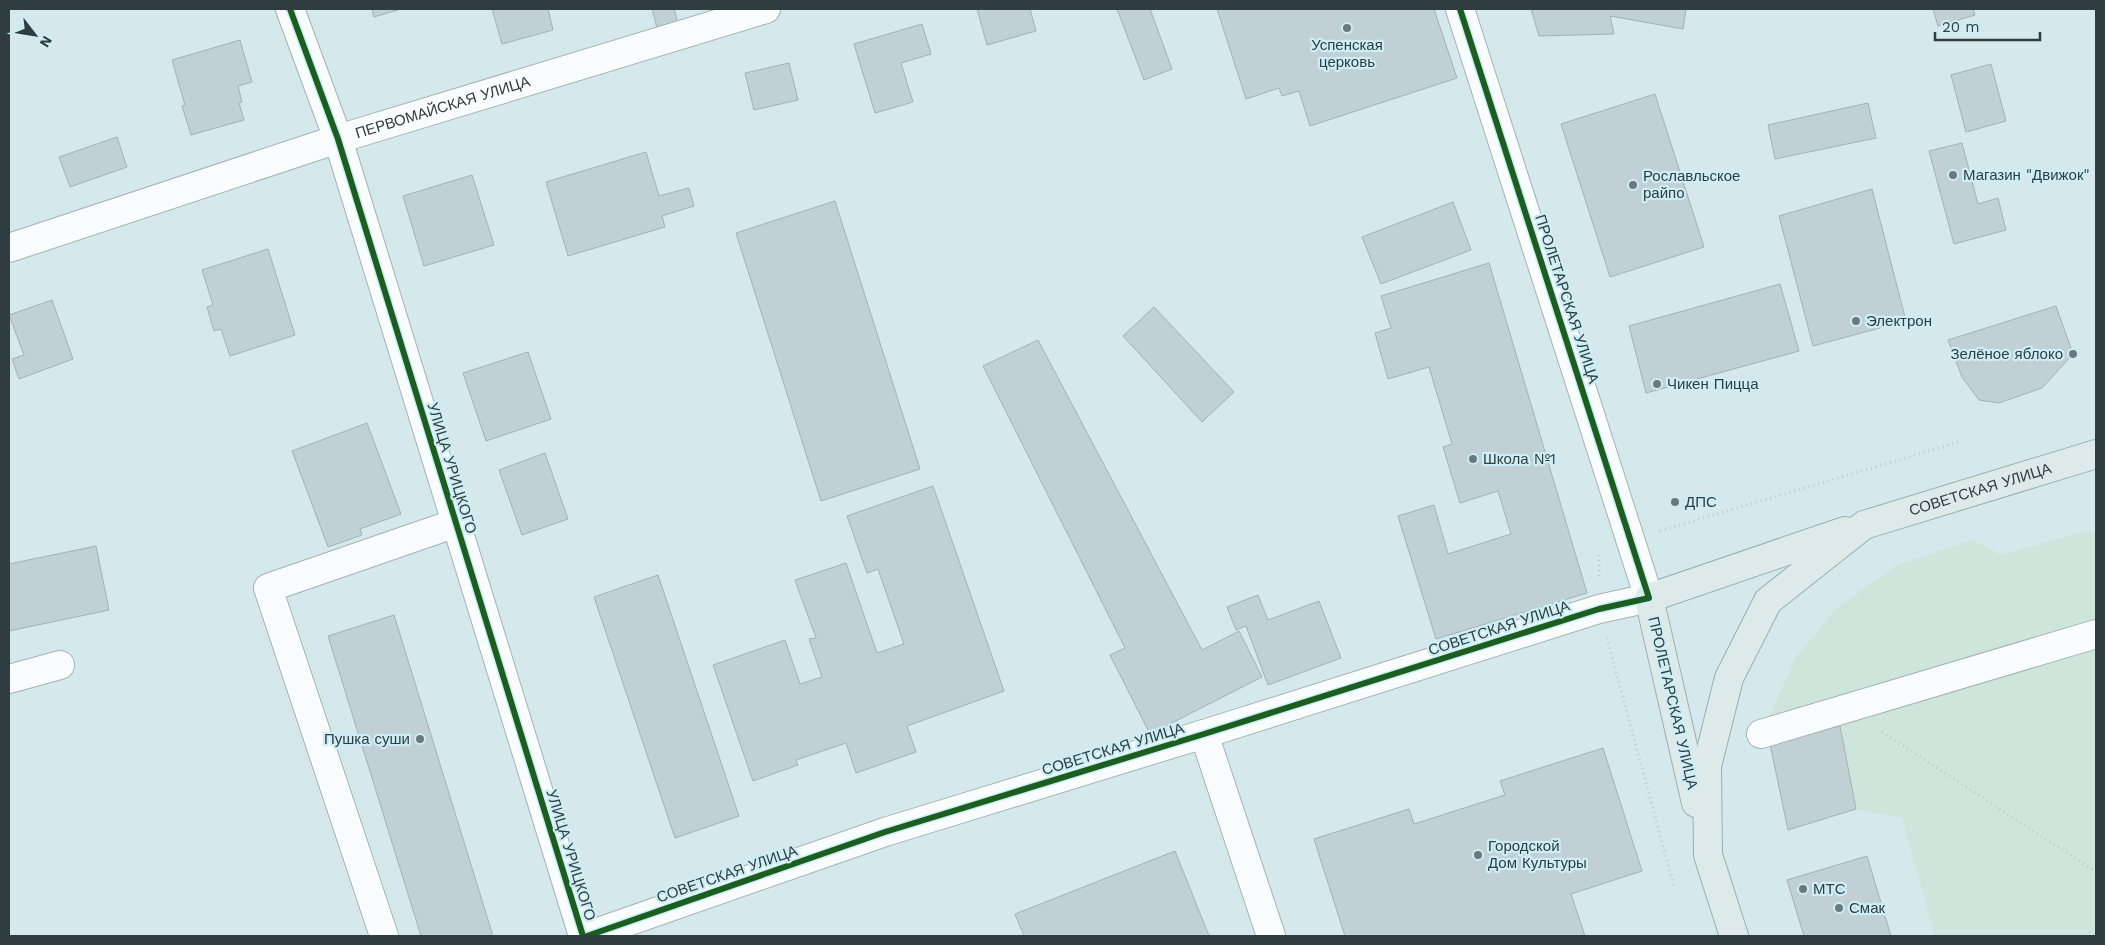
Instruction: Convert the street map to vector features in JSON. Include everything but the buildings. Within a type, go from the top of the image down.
[{"type":"main road","name":"СОВЕТСКАЯ УЛИЦА","points":[[1649,598],[1864,525],[2096,454]]},
{"type":"main road","name":"СОВЕТСКАЯ УЛИЦА","points":[[1768,601],[1864,525]]},
{"type":"main road","name":"ПРОЛЕТАРСКАЯ УЛИЦА","points":[[1649,598],[1708,855],[1734,936]]},
{"type":"main road","name":"ПРОЛЕТАРСКАЯ УЛИЦА","points":[[1708,855],[1707,766],[1729,678],[1768,601]]},
{"type":"street","name":"УЛИЦА УРИЦКОГО","points":[[290,9],[338,139],[585,936]]},
{"type":"street","name":"ПЕРВОМАЙСКАЯ УЛИЦА","points":[[9,248],[338,139],[766,9]]},
{"type":"street","name":"ПРОЛЕТАРСКАЯ УЛИЦА","points":[[1460,9],[1649,598]]},
{"type":"street","points":[[384,936],[268,588],[456,524]]},
{"type":"street","name":"СОВЕТСКАЯ УЛИЦА","points":[[585,936],[885,832],[1590,612],[1649,598]]},
{"type":"street","points":[[1761,734],[1848,710],[2096,634]]},
{"type":"street","points":[[9,679],[60,665]]},
{"type":"street","points":[[1204,734],[1271,936]]},
{"type":"path","points":[[1848,710],[2096,872]]},
{"type":"green space","points":[[2087,531],[2096,535],[2096,936],[1935,936],[1902,818],[1856,809],[1840,726],[1770,744],[1761,734],[1797,656],[1837,608],[1898,565],[1973,540],[2000,555]]},
{"type":"cycle path","points":[[290,9],[338,139],[583,936]]},
{"type":"cycle path","points":[[587,936],[885,832],[1204,734],[1599,609],[1649,598],[1460,9]]},
{"type":"place","name":"Успенская церковь","points":[[1347,28]]},
{"type":"place","name":"Магазин \"Движок\"","points":[[1953,175]]},
{"type":"place","name":"Рославльское райпо","points":[[1633,185]]},
{"type":"place","name":"Электрон","points":[[1856,321]]},
{"type":"place","name":"Зелёное яблоко","points":[[2073,354]]},
{"type":"place","name":"Чикен Пицца","points":[[1657,384]]},
{"type":"place","name":"Школа №1","points":[[1473,459]]},
{"type":"place","name":"ДПС","points":[[1675,502]]},
{"type":"place","name":"Пушка суши","points":[[420,739]]},
{"type":"place","name":"Городской Дом Культуры","points":[[1478,855]]},
{"type":"place","name":"МТС","points":[[1803,889]]},
{"type":"place","name":"Смак","points":[[1839,908]]}]
